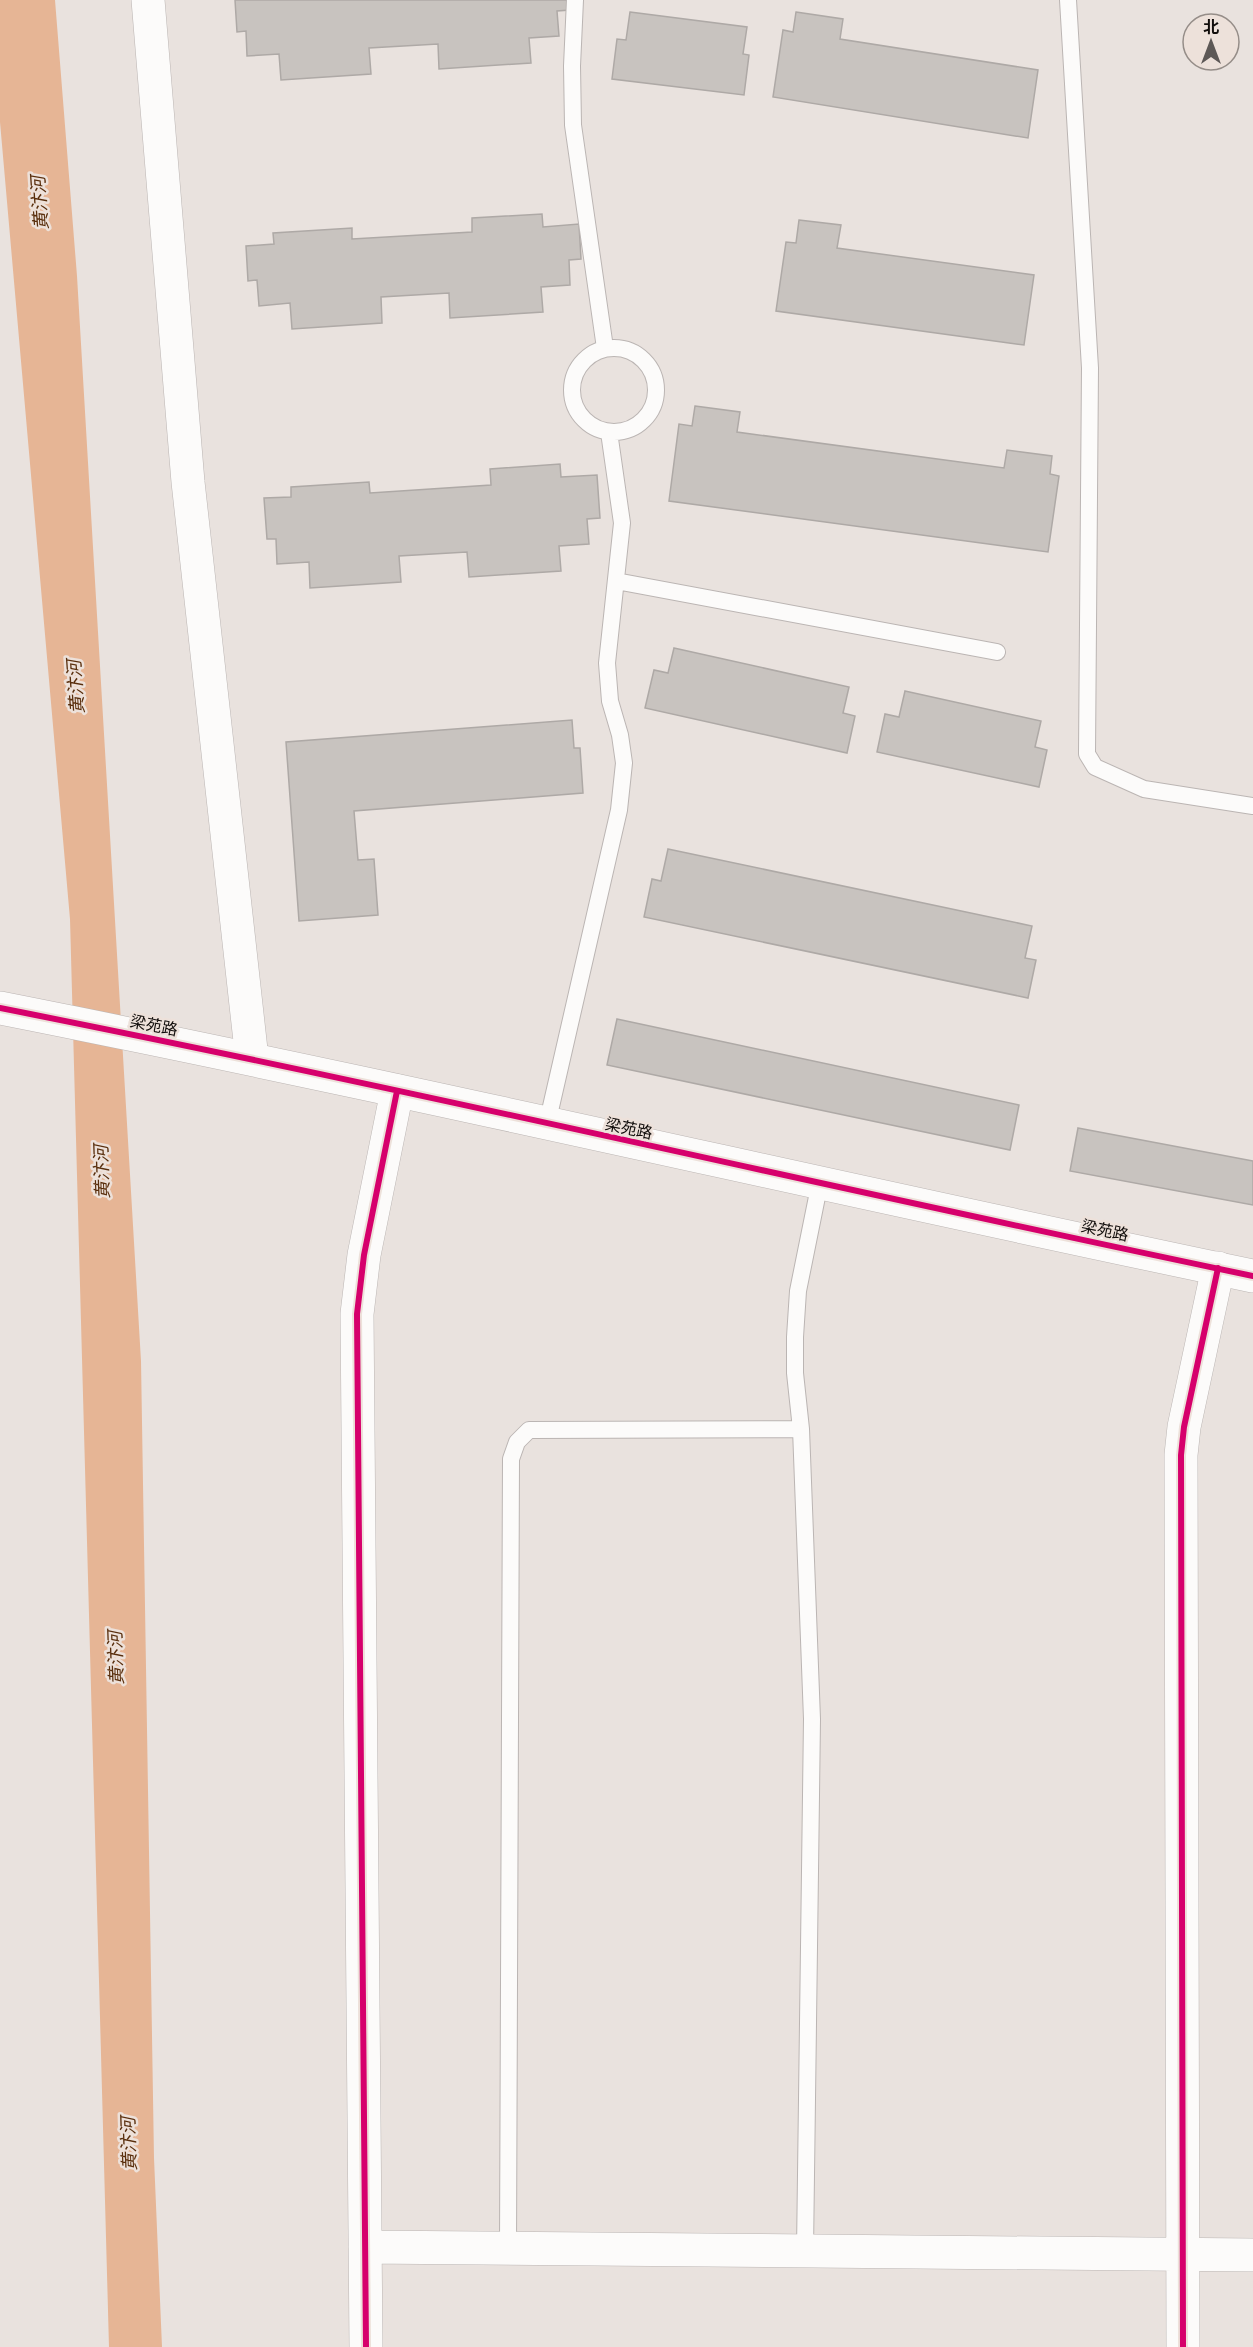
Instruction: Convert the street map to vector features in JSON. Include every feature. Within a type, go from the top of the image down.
[{"type":"street","points":[[148,0],[237,1056]]},
{"type":"street","name":"梁苑路","points":[[0,1008],[397,1090],[1253,1276]]},
{"type":"street","points":[[366,2347],[357,1314],[363,1255],[397,1090]]},
{"type":"street","points":[[1183,2347],[1181,1455],[1184,1427],[1218,1268]]},
{"type":"street","points":[[364,2247],[1253,2255]]},
{"type":"lane","points":[[575,0],[572,66],[573,125],[605,348]]},
{"type":"lane","points":[[1068,0],[1090,368],[1087,754],[1095,767],[1144,789],[1253,806]]},
{"type":"lane","points":[[605,348],[620,348],[634,353],[650,368],[656,388],[655,401],[649,414],[638,425],[624,431],[609,432],[595,428],[582,418],[574,406],[571,391],[573,376],[581,363],[592,353],[605,348]]},
{"type":"lane","points":[[547,1124],[619,810],[624,763],[620,735],[610,701],[608,663],[622,523],[609,432]]},
{"type":"lane","points":[[616,581],[997,652]]},
{"type":"lane","points":[[805,2251],[812,1719],[801,1429],[795,1373],[798,1290],[820,1182]]},
{"type":"lane","points":[[508,2248],[511,1459],[517,1442],[530,1430],[801,1429]]},
{"type":"water","name":"黄汴河","points":[[0,0],[55,0],[77,276],[141,1361],[154,2158],[162,2347],[109,2347],[70,919],[0,122]]},
{"type":"building","points":[[235,0],[569,0],[570,10],[557,11],[559,36],[529,38],[531,63],[439,69],[438,44],[369,48],[371,74],[281,80],[279,54],[247,56],[246,31],[237,32]]},
{"type":"building","points":[[630,12],[747,27],[743,54],[749,55],[744,95],[612,79],[617,39],[626,40]]},
{"type":"building","points":[[796,12],[843,19],[840,39],[1038,70],[1028,138],[773,97],[783,30],[793,32]]},
{"type":"building","points":[[542,214],[543,227],[579,224],[581,259],[569,260],[570,285],[541,287],[543,312],[450,318],[449,293],[381,297],[382,323],[292,329],[290,303],[259,306],[257,280],[248,281],[246,246],[274,244],[273,233],[352,228],[352,239],[472,232],[472,218]]},
{"type":"building","points":[[799,220],[841,225],[837,248],[1034,275],[1024,345],[776,311],[786,242],[796,243]]},
{"type":"building","points":[[695,406],[740,412],[737,432],[1004,468],[1007,450],[1052,456],[1050,474],[1059,476],[1048,552],[669,501],[679,424],[692,426]]},
{"type":"building","points":[[560,464],[561,477],[597,475],[600,518],[587,519],[589,544],[559,546],[561,571],[469,577],[467,552],[399,556],[401,582],[310,588],[309,562],[277,564],[276,539],[267,539],[264,498],[291,497],[291,487],[369,482],[370,493],[491,485],[490,469]]},
{"type":"building","points":[[674,648],[849,687],[843,713],[855,716],[847,753],[645,708],[654,670],[668,673]]},
{"type":"building","points":[[905,691],[1041,721],[1035,747],[1047,750],[1039,787],[877,752],[885,714],[899,717]]},
{"type":"building","points":[[572,720],[574,748],[580,748],[583,793],[354,811],[358,860],[374,859],[378,915],[299,921],[286,742]]},
{"type":"building","points":[[668,849],[1032,926],[1025,958],[1036,960],[1028,998],[644,917],[652,879],[661,881]]},
{"type":"building","points":[[617,1019],[1019,1105],[1010,1150],[607,1065]]},
{"type":"building","points":[[1078,1128],[1253,1161],[1253,1205],[1070,1171]]},
{"type":"cycle path","points":[[0,1008],[314,1073],[1253,1276]]},
{"type":"cycle path","points":[[366,2347],[357,1314],[364,1255],[397,1091]]},
{"type":"cycle path","points":[[1183,2347],[1181,1455],[1184,1427],[1218,1268]]}]
